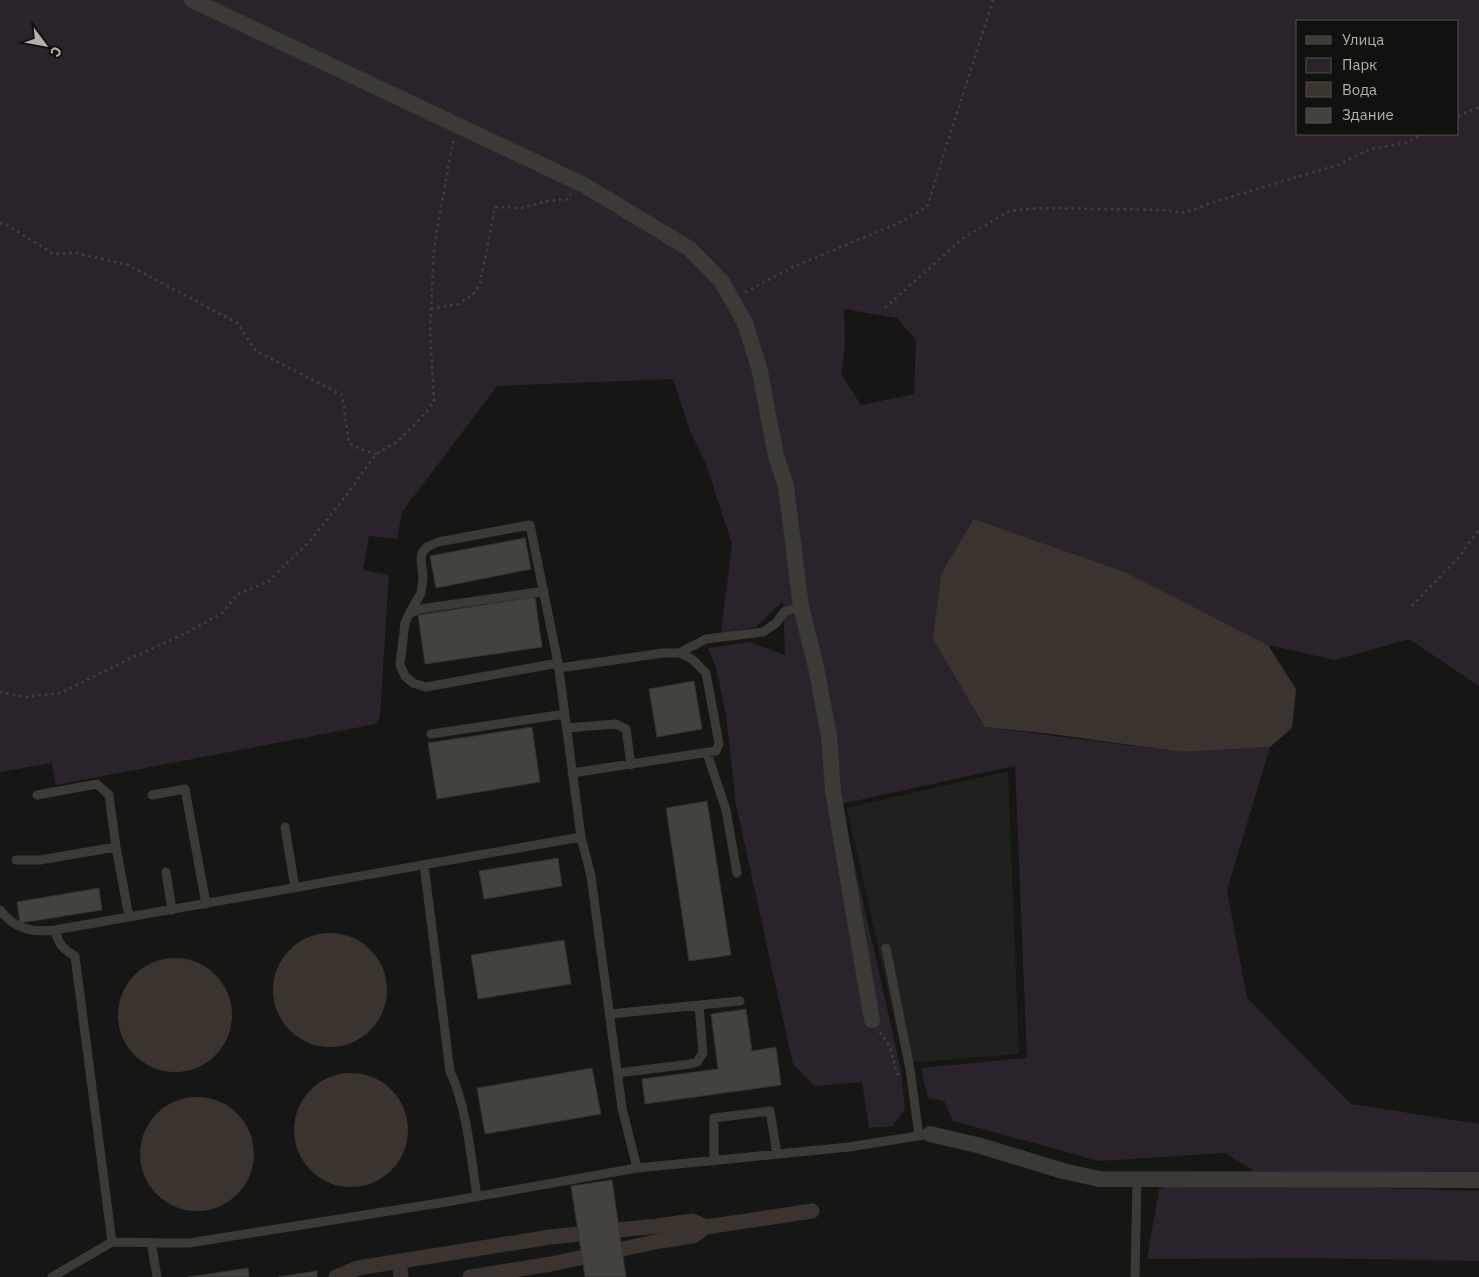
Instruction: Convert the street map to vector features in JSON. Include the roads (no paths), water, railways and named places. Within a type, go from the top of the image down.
[{"type":"street","points":[[192,0],[578,183],[690,249],[722,282],[746,322],[759,367],[776,456],[786,486],[801,607],[816,666],[829,736],[833,791],[872,1020]]},
{"type":"street","points":[[925,1135],[981,1146],[1063,1171],[1099,1179],[1479,1180]]},
{"type":"lane","points":[[572,773],[716,751],[719,744],[706,673],[692,659],[679,653],[663,653],[559,665],[426,687],[413,683],[405,676],[400,665],[405,623],[421,593],[424,578],[421,559],[422,553],[427,547],[438,542],[530,525],[559,665],[572,773],[581,837],[591,876],[622,1108],[637,1168]]},
{"type":"lane","points":[[409,614],[420,609],[544,591]]},
{"type":"lane","points":[[679,653],[706,638],[763,632],[776,623],[785,611],[801,607]]},
{"type":"lane","points":[[431,734],[565,714]]},
{"type":"lane","points":[[567,728],[616,724],[626,729],[631,765]]},
{"type":"lane","points":[[707,753],[726,810],[738,873]]},
{"type":"lane","points":[[37,795],[97,784],[109,795],[116,847],[129,917]]},
{"type":"lane","points":[[152,795],[185,789],[206,904]]},
{"type":"lane","points":[[284,828],[295,888]]},
{"type":"lane","points":[[0,910],[10,921],[26,929],[33,931],[55,930],[581,837]]},
{"type":"lane","points":[[16,860],[40,860],[116,847]]},
{"type":"lane","points":[[424,865],[450,1071],[457,1086],[477,1197]]},
{"type":"lane","points":[[166,872],[172,910]]},
{"type":"lane","points":[[55,930],[58,942],[75,956],[112,1242]]},
{"type":"lane","points":[[55,1276],[112,1242],[189,1243],[477,1197],[637,1168],[849,1147],[925,1135],[886,948]]},
{"type":"lane","points":[[610,1014],[740,1001]]},
{"type":"lane","points":[[618,1073],[697,1062],[703,1053],[699,1006]]},
{"type":"lane","points":[[714,1160],[714,1118],[770,1111],[777,1154]]},
{"type":"lane","points":[[1135,1277],[1137,1179]]},
{"type":"lane","points":[[151,1242],[157,1277]]},
{"type":"water","points":[[974,519],[1125,572],[1268,645],[1296,689],[1292,728],[1270,747],[1181,752],[1052,734],[985,727],[933,639],[941,574]]},
{"type":"water","points":[[330,933],[352,937],[362,942],[378,958],[383,968],[387,990],[383,1012],[378,1022],[362,1038],[352,1043],[330,1047],[308,1043],[298,1038],[282,1022],[277,1012],[273,990],[277,968],[282,958],[298,942],[308,937]]},
{"type":"water","points":[[175,958],[197,962],[216,974],[228,993],[232,1015],[228,1037],[216,1056],[197,1068],[175,1072],[153,1068],[134,1056],[122,1037],[118,1015],[122,993],[134,974],[153,962]]},
{"type":"water","points":[[351,1073],[373,1077],[392,1089],[404,1108],[408,1130],[404,1152],[392,1171],[373,1183],[351,1187],[329,1183],[310,1171],[298,1152],[294,1130],[298,1108],[310,1089],[329,1077]]},
{"type":"water","points":[[197,1097],[219,1101],[238,1113],[250,1132],[254,1154],[250,1176],[238,1195],[219,1207],[197,1211],[175,1207],[156,1195],[144,1176],[140,1154],[144,1132],[156,1113],[175,1101]]},
{"type":"waterway","points":[[470,1277],[551,1264],[693,1236],[706,1227],[812,1211]]},
{"type":"waterway","points":[[336,1277],[358,1268],[550,1237],[692,1221],[706,1227]]},
{"type":"waterway","points":[[399,1261],[401,1277]]}]
